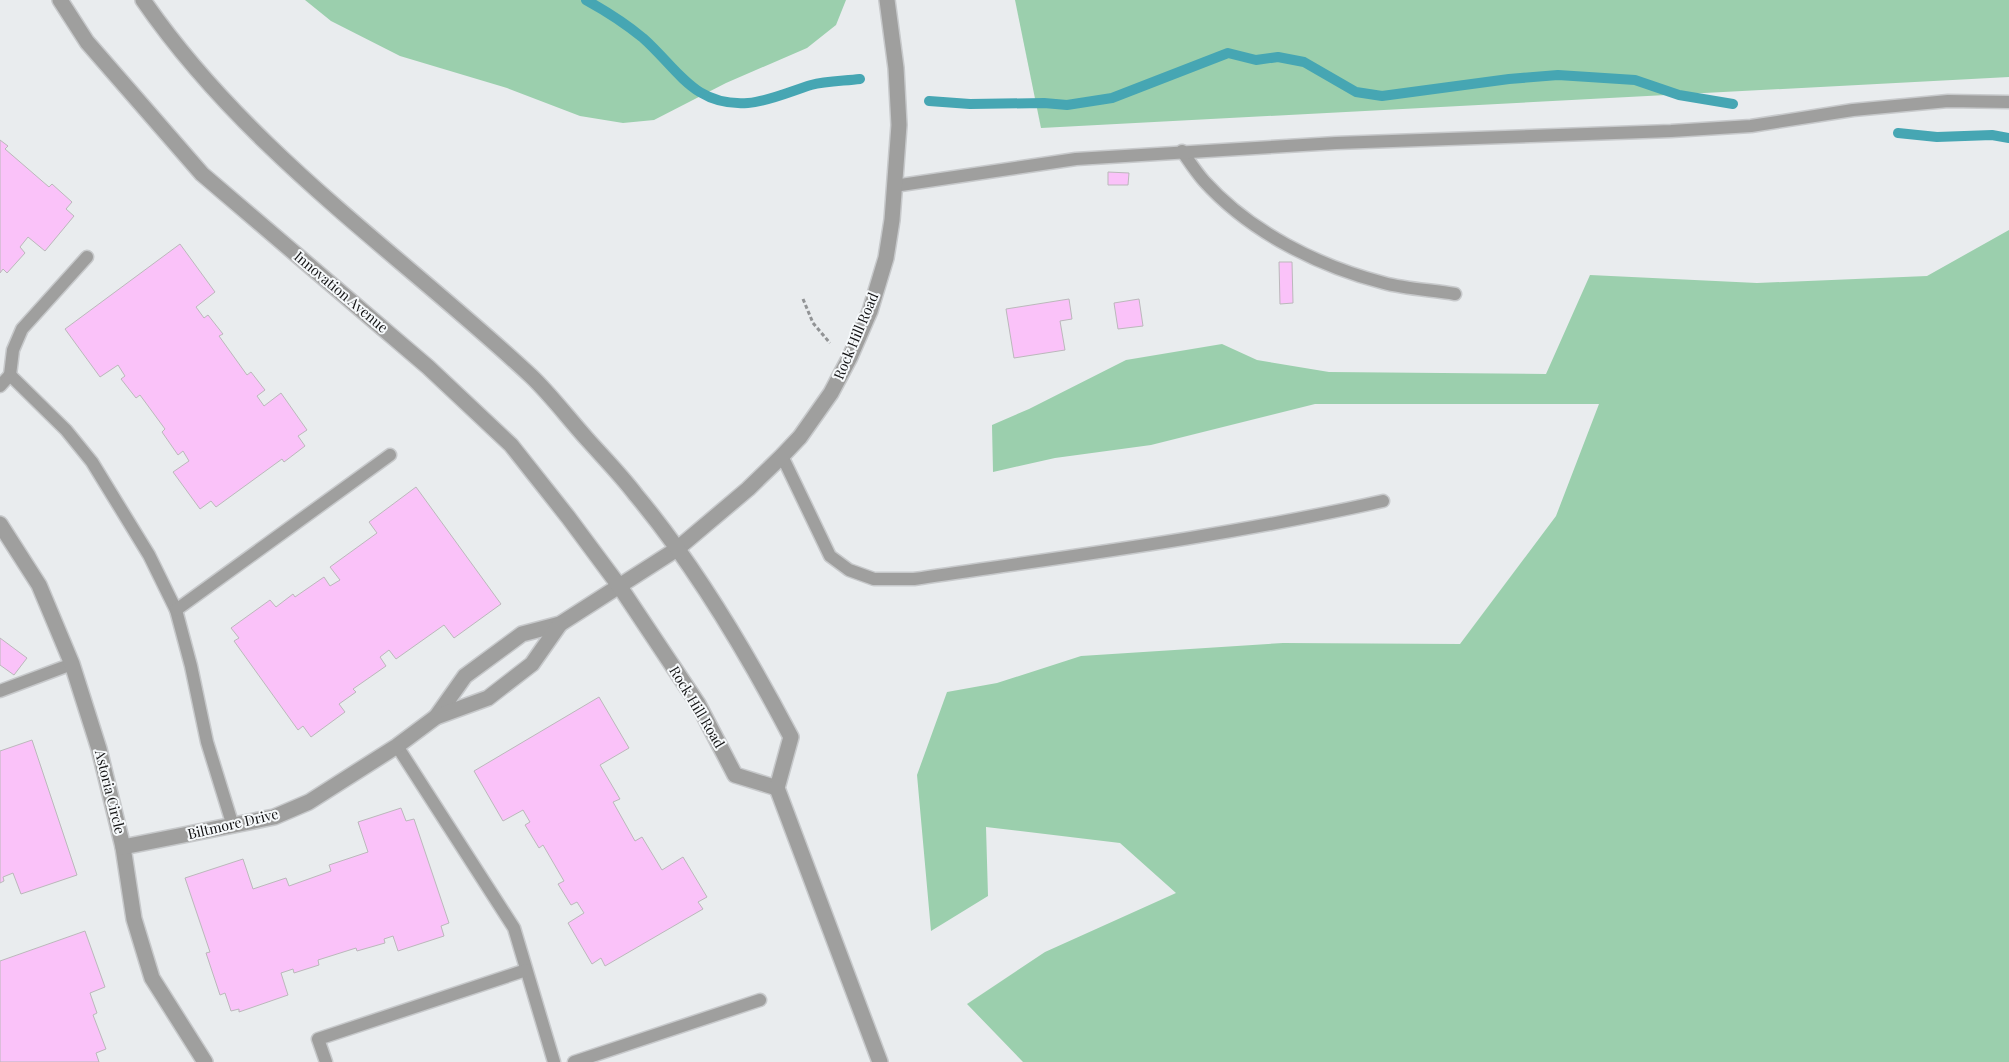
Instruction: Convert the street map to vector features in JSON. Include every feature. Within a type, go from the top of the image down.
[{"type":"street","name":"Innovation Avenue","points":[[60,0],[87,42],[202,174],[428,367],[511,445],[620,586]]},
{"type":"street","points":[[143,0],[164,31],[214,92],[249,126],[298,173],[532,377],[637,495],[677,549],[730,628],[791,737],[777,788],[880,1062]]},
{"type":"street","name":"Rock Hill Road","points":[[777,788],[736,775],[698,704],[620,586],[677,549],[748,489],[782,456],[800,437],[831,393],[850,357],[870,311],[886,258],[894,186],[899,125],[896,68],[887,0]]},
{"type":"street","name":"Astoria Circle","points":[[0,524],[39,585],[72,664],[99,749],[123,847],[134,919],[152,978],[205,1062]]},
{"type":"street","name":"Biltmore Drive","points":[[123,847],[274,817],[309,802],[396,746],[436,716],[466,676],[522,634],[560,624],[620,586]]},
{"type":"street","name":"Biltmore Drive","points":[[436,716],[488,698],[532,664],[560,624]]},
{"type":"lane","points":[[894,186],[1076,159],[1182,151],[1424,139],[1671,131],[1751,126],[1853,110],[1948,101],[2009,102]]},
{"type":"lane","points":[[1182,151],[1204,181],[1220,196],[1260,228],[1320,262],[1385,284],[1455,294]]},
{"type":"lane","points":[[0,386],[10,375],[13,350],[22,329],[87,257]]},
{"type":"lane","points":[[10,375],[66,430],[92,462],[149,555],[176,610],[191,666],[207,742],[233,826]]},
{"type":"lane","points":[[176,610],[390,455]]},
{"type":"lane","points":[[782,456],[830,556],[849,570],[874,579],[914,579],[1174,542],[1298,520],[1383,501]]},
{"type":"lane","points":[[0,691],[72,664]]},
{"type":"lane","points":[[396,746],[514,928],[554,1062]]},
{"type":"lane","points":[[326,1062],[318,1039],[526,970]]},
{"type":"lane","points":[[574,1062],[760,1000]]},
{"type":"path","points":[[803,299],[812,323],[828,341],[850,357]]},
{"type":"green space","points":[[305,0],[846,0],[836,25],[807,48],[726,83],[654,120],[623,123],[580,116],[507,88],[400,56],[331,21]]},
{"type":"green space","points":[[1015,0],[2009,0],[2009,77],[1041,128]]},
{"type":"green space","points":[[2009,230],[2009,1062],[1023,1062],[967,1004],[1045,952],[1176,893],[1120,843],[986,827],[988,896],[931,931],[917,775],[947,692],[997,683],[1081,656],[1283,643],[1460,644],[1556,516],[1599,404],[1315,404],[1151,445],[1055,458],[993,472],[992,425],[1029,409],[1126,360],[1222,344],[1257,360],[1329,372],[1546,374],[1590,275],[1757,283],[1927,276]]},
{"type":"building","points":[[0,140],[8,146],[5,149],[49,187],[52,184],[72,202],[66,209],[74,216],[45,251],[28,237],[20,247],[25,253],[7,273],[3,269],[0,273]]},
{"type":"building","points":[[1108,172],[1129,173],[1128,185],[1108,185]]},
{"type":"building","points":[[180,244],[215,292],[196,307],[204,318],[208,315],[223,334],[219,336],[247,375],[251,372],[265,390],[257,396],[264,406],[281,393],[307,430],[298,436],[305,446],[284,462],[282,459],[216,507],[211,501],[200,509],[173,472],[189,461],[183,451],[178,455],[162,432],[165,429],[140,395],[136,398],[121,379],[125,376],[118,365],[100,377],[65,329]]},
{"type":"building","points":[[1279,262],[1292,262],[1293,303],[1280,304]]},
{"type":"building","points":[[1069,299],[1072,319],[1060,321],[1065,350],[1014,358],[1006,309]]},
{"type":"building","points":[[1139,299],[1143,326],[1118,329],[1114,303]]},
{"type":"building","points":[[416,487],[501,604],[454,638],[444,625],[396,659],[389,650],[380,657],[386,666],[353,689],[356,692],[339,704],[345,712],[311,737],[303,726],[298,730],[234,641],[239,638],[231,628],[270,600],[276,607],[293,594],[295,597],[324,577],[330,586],[340,580],[330,567],[377,533],[369,522]]},
{"type":"building","points":[[0,638],[27,658],[14,675],[0,665]]},
{"type":"building","points":[[599,697],[629,748],[600,765],[620,799],[613,802],[635,841],[642,837],[662,870],[683,857],[707,897],[698,902],[703,909],[605,966],[601,958],[592,964],[568,923],[584,913],[577,902],[571,905],[558,884],[564,881],[543,845],[539,848],[525,825],[530,822],[523,810],[503,821],[474,771]]},
{"type":"building","points":[[32,740],[77,875],[21,894],[13,873],[3,877],[4,881],[0,883],[0,751]]},
{"type":"building","points":[[401,808],[406,821],[414,819],[449,923],[441,926],[444,936],[398,951],[393,936],[384,939],[385,943],[357,951],[356,948],[318,960],[319,965],[294,973],[293,969],[281,973],[288,995],[239,1012],[239,1009],[231,1011],[225,993],[220,995],[206,953],[210,952],[185,878],[243,859],[253,889],[286,878],[289,886],[331,871],[329,865],[368,852],[358,822]]},
{"type":"building","points":[[85,931],[105,987],[90,993],[97,1013],[93,1015],[106,1049],[96,1053],[99,1062],[0,1062],[0,961]]},
{"type":"waterway","points":[[586,0],[643,38],[688,84],[714,99],[729,103],[756,102],[803,87],[860,79]]},
{"type":"waterway","points":[[929,101],[970,104],[1044,103],[1067,105],[1112,98],[1228,53],[1256,60],[1278,57],[1304,62],[1356,92],[1382,96],[1509,79],[1558,75],[1635,80],[1679,95],[1733,104]]},
{"type":"waterway","points":[[1898,133],[1937,137],[1992,135],[2009,138]]}]
